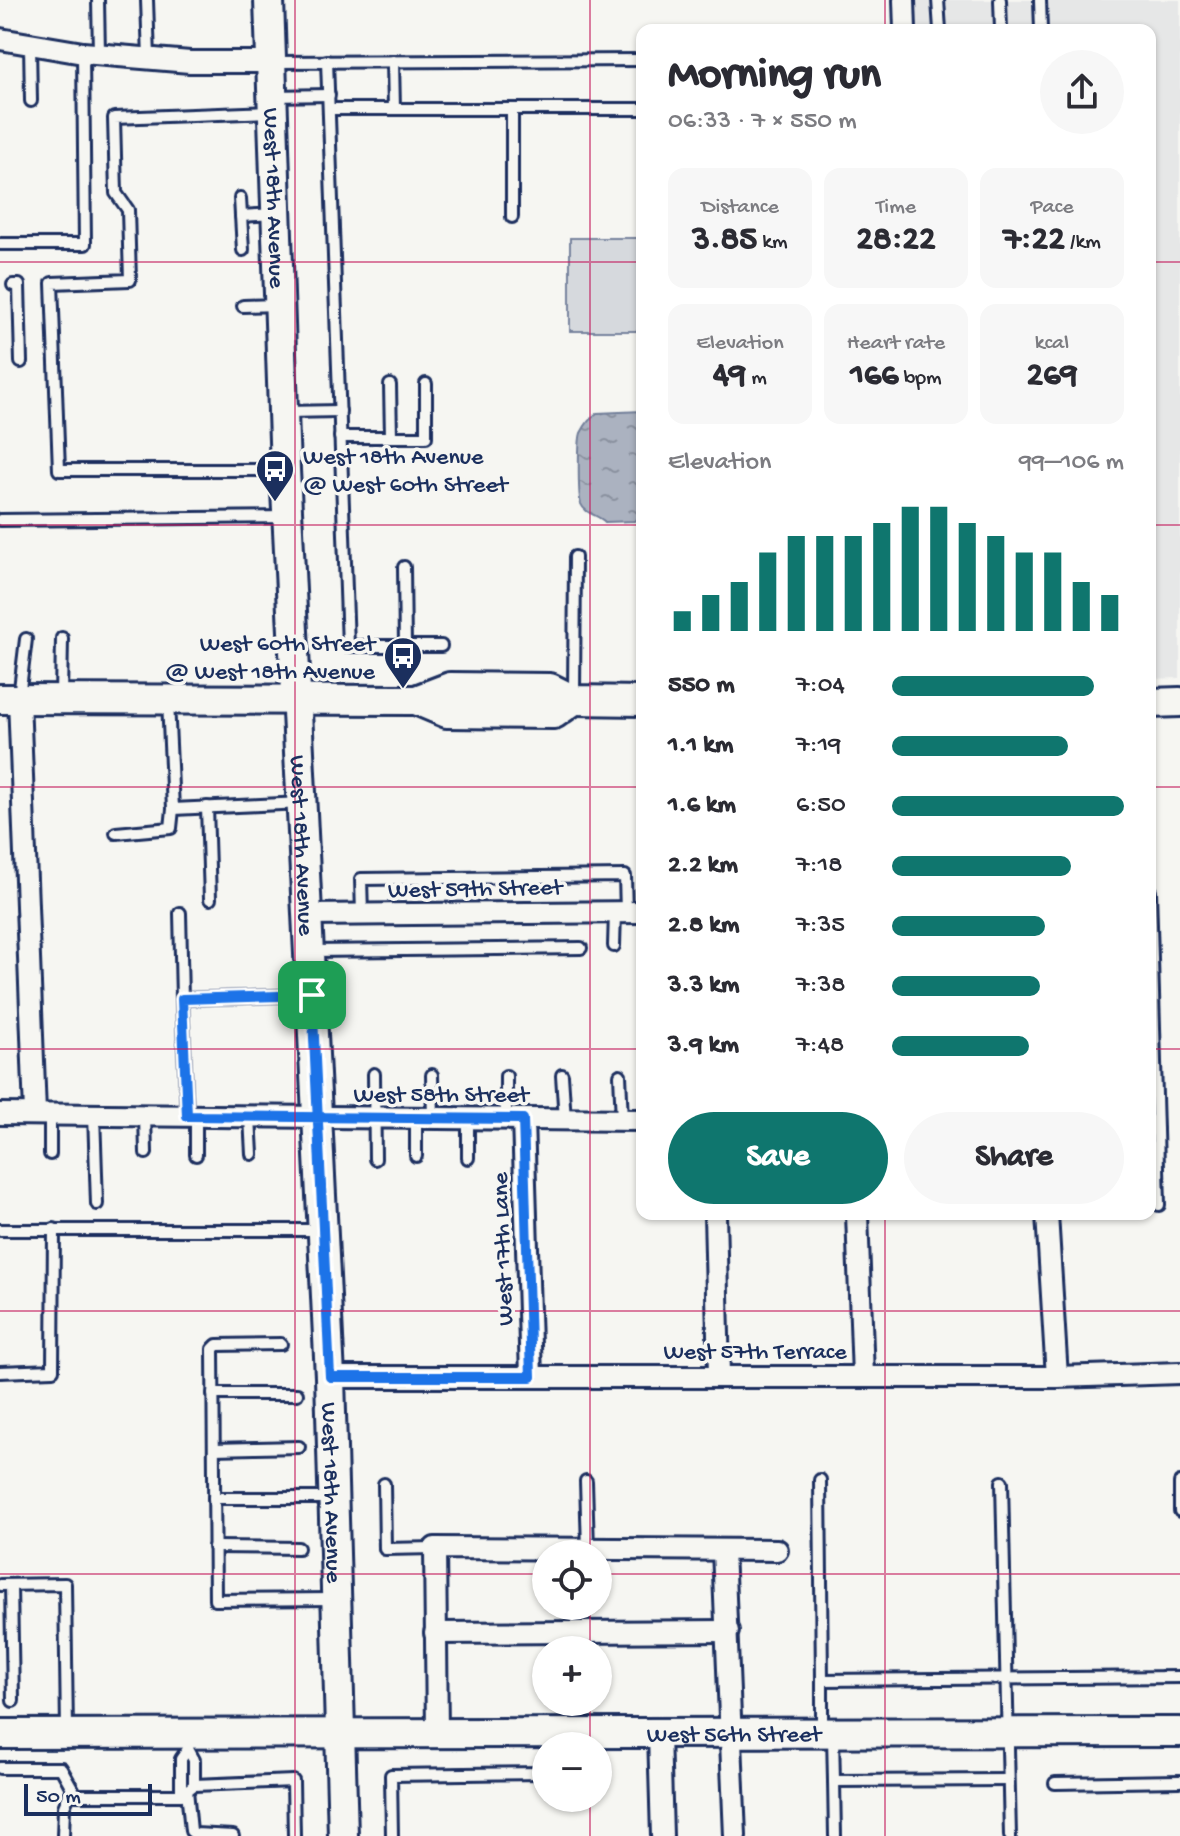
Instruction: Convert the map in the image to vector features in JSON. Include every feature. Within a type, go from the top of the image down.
[{"type":"street","name":"West 18th Avenue","points":[[269,0],[285,470],[330,1377],[343,1836]]},
{"type":"street","points":[[904,0],[905,24]]},
{"type":"street","points":[[0,39],[91,53],[190,62],[271,62]]},
{"type":"street","points":[[43,1113],[10,699],[416,700],[447,713],[539,714],[554,714],[574,700],[636,701]]},
{"type":"street","points":[[1156,703],[1180,702]]},
{"type":"street","name":"West 59th Street","points":[[308,915],[628,912]]},
{"type":"street","name":"West 58th Street","points":[[0,1114],[632,1120]]},
{"type":"street","name":"West 17th Lane","points":[[514,1119],[531,1377]]},
{"type":"street","points":[[715,1220],[719,1375]]},
{"type":"street","points":[[857,1220],[863,1376]]},
{"type":"street","points":[[1047,1220],[1057,1377]]},
{"type":"street","name":"West 57th Terrace","points":[[330,1377],[1057,1377],[1180,1373]]},
{"type":"street","points":[[437,1732],[435,1548],[532,1549]]},
{"type":"street","points":[[612,1549],[777,1550]]},
{"type":"street","points":[[723,1550],[735,1836]]},
{"type":"street","points":[[435,1633],[728,1631]]},
{"type":"street","name":"West 56th Street","points":[[0,1734],[67,1733],[188,1741],[339,1732],[1180,1732]]},
{"type":"street","points":[[659,1734],[662,1836]]},
{"type":"lane","points":[[0,244],[85,244],[91,53],[98,0]]},
{"type":"lane","points":[[147,0],[149,58]]},
{"type":"lane","points":[[938,0],[940,24]]},
{"type":"lane","points":[[1000,0],[1001,24]]},
{"type":"lane","points":[[1040,0],[1041,24]]},
{"type":"lane","points":[[30,44],[31,101]]},
{"type":"lane","points":[[271,62],[636,60]]},
{"type":"lane","points":[[327,61],[348,646],[441,646]]},
{"type":"lane","points":[[393,61],[394,109]]},
{"type":"lane","points":[[285,470],[59,470],[52,283],[130,280],[128,210],[116,193],[114,118],[272,104],[329,95]]},
{"type":"lane","points":[[329,109],[636,109]]},
{"type":"lane","points":[[512,109],[512,217]]},
{"type":"lane","points":[[240,198],[243,250]]},
{"type":"lane","points":[[241,216],[276,214]]},
{"type":"lane","points":[[13,285],[19,285],[21,362]]},
{"type":"lane","points":[[243,306],[279,305]]},
{"type":"lane","points":[[340,437],[426,437],[426,384]]},
{"type":"lane","points":[[390,385],[391,437]]},
{"type":"lane","points":[[283,412],[340,411]]},
{"type":"lane","points":[[0,520],[288,517]]},
{"type":"lane","points":[[574,700],[575,557]]},
{"type":"lane","points":[[404,567],[405,646]]},
{"type":"lane","points":[[61,699],[62,638]]},
{"type":"lane","points":[[10,699],[26,639]]},
{"type":"lane","points":[[116,833],[171,828],[173,809],[168,699]]},
{"type":"lane","points":[[173,809],[302,803]]},
{"type":"lane","points":[[207,807],[210,899]]},
{"type":"lane","points":[[362,914],[361,879],[625,876],[628,912],[614,946]]},
{"type":"lane","points":[[180,913],[182,999],[196,1155]]},
{"type":"lane","points":[[310,952],[581,948]]},
{"type":"lane","points":[[182,999],[312,995]]},
{"type":"lane","points":[[374,1074],[375,1159]]},
{"type":"lane","points":[[416,1156],[432,1075]]},
{"type":"lane","points":[[562,1075],[565,1120]]},
{"type":"lane","points":[[620,1075],[632,1120]]},
{"type":"lane","points":[[506,1076],[514,1119]]},
{"type":"lane","points":[[43,1113],[50,1154]]},
{"type":"lane","points":[[94,1114],[97,1204]]},
{"type":"lane","points":[[145,1115],[146,1153]]},
{"type":"lane","points":[[250,1117],[252,1154]]},
{"type":"lane","points":[[468,1119],[468,1158]]},
{"type":"lane","points":[[1156,1160],[1159,1205]]},
{"type":"lane","points":[[0,1372],[53,1370],[54,1229]]},
{"type":"lane","points":[[0,1230],[323,1230]]},
{"type":"lane","points":[[281,1344],[217,1345],[213,1349],[215,1600],[336,1599]]},
{"type":"lane","points":[[213,1394],[297,1394]]},
{"type":"lane","points":[[214,1449],[299,1447]]},
{"type":"lane","points":[[820,1480],[822,1680],[834,1781],[835,1836]]},
{"type":"lane","points":[[586,1481],[588,1540]]},
{"type":"lane","points":[[1002,1482],[1010,1836]]},
{"type":"lane","points":[[1180,1483],[1180,1511]]},
{"type":"lane","points":[[384,1484],[385,1549],[435,1548]]},
{"type":"lane","points":[[214,1498],[333,1498]]},
{"type":"lane","points":[[214,1547],[298,1548]]},
{"type":"lane","points":[[13,1701],[5,1585],[65,1584],[67,1733]]},
{"type":"lane","points":[[822,1680],[1180,1677]]},
{"type":"lane","points":[[188,1741],[181,1759],[188,1790],[191,1831],[195,1834],[233,1836]]},
{"type":"lane","points":[[188,1741],[194,1760],[188,1790]]},
{"type":"lane","points":[[0,1768],[61,1768],[76,1795],[293,1781],[294,1836]]},
{"type":"lane","points":[[392,1836],[391,1775],[532,1773]]},
{"type":"lane","points":[[834,1781],[1008,1780]]},
{"type":"lane","points":[[1055,1783],[1180,1781]]},
{"type":"lane","points":[[63,1836],[64,1807],[72,1788]]},
{"type":"shaded area","points":[[911,0],[1180,0],[1180,678],[1156,679],[1156,24],[912,24]]},
{"type":"shaded area","points":[[570,238],[636,238],[636,331],[570,331]]},
{"type":"water","points":[[636,411],[634,521],[605,522],[581,504],[581,433],[597,413]]},
{"type":"place","name":"West 18th Avenue @ West 60th Street","points":[[275,503]]},
{"type":"place","name":"West 60th Street @ West 18th Avenue","points":[[403,690]]},
{"type":"route","points":[[312,995],[182,999],[187,1116],[318,1118],[523,1119],[531,1377],[330,1377],[318,1118],[312,995]]}]
